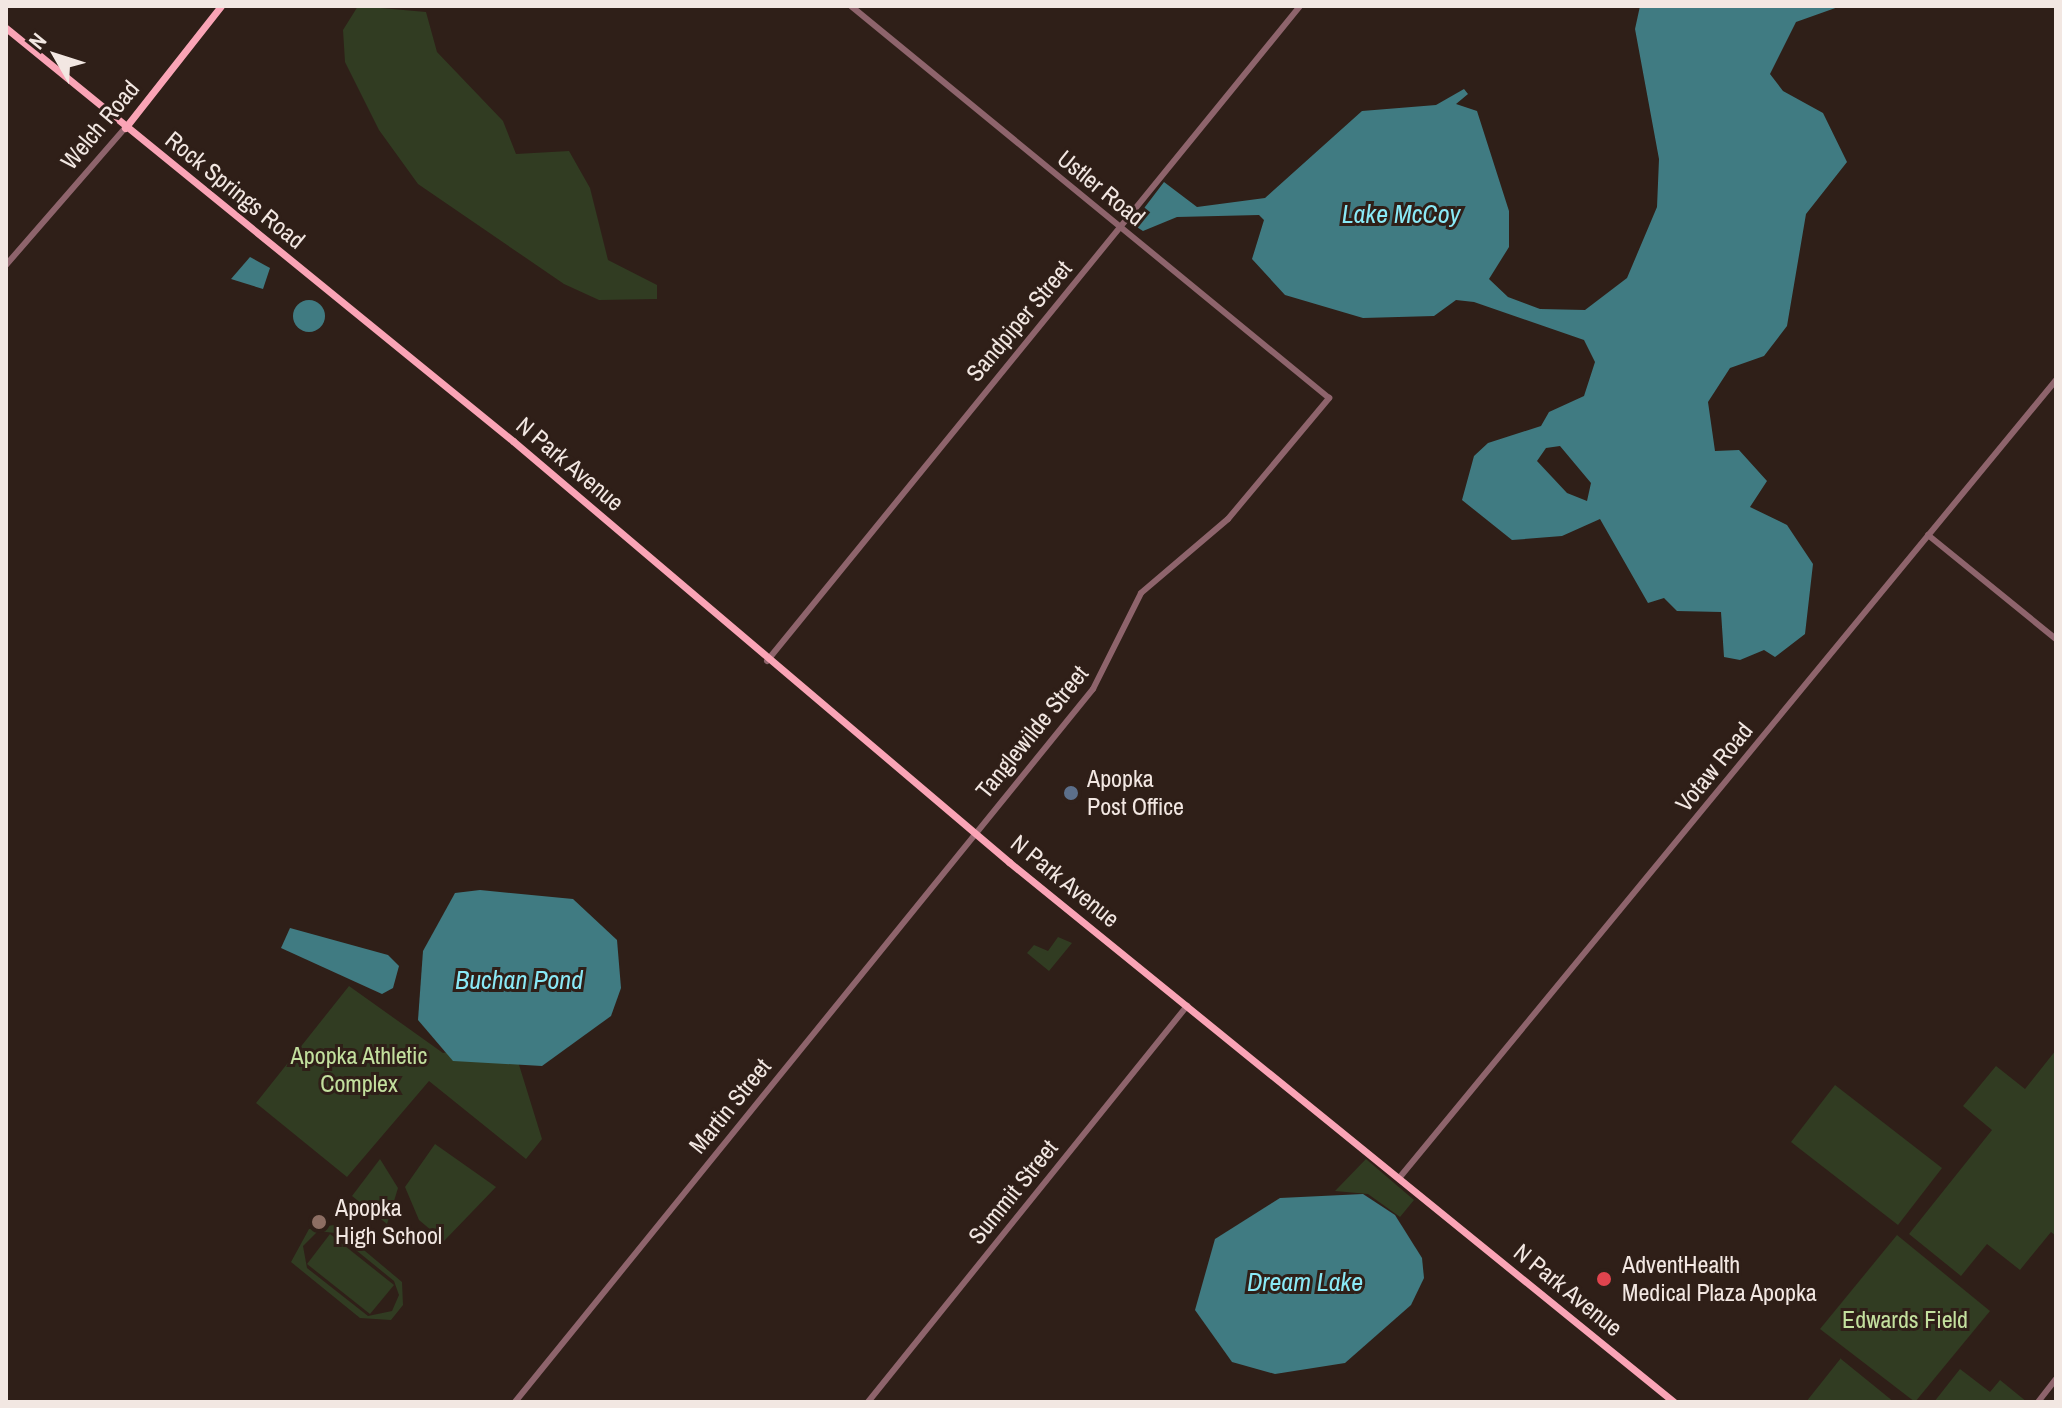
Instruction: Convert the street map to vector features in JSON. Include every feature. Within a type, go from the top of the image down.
[{"type":"main road","name":"Welch Road","points":[[125,128],[221,6]]},
{"type":"main road","name":"Rock Springs Road","points":[[6,28],[439,381]]},
{"type":"main road","name":"N Park Avenue","points":[[439,381],[974,833],[1674,1402]]},
{"type":"street","name":"Ustler Road","points":[[851,6],[1329,398]]},
{"type":"street","name":"Sandpiper Street","points":[[767,661],[1300,6]]},
{"type":"street","name":"Welch Road","points":[[6,265],[125,128]]},
{"type":"street","name":"Votaw Road","points":[[1400,1177],[2056,380]]},
{"type":"street","name":"Tanglewilde Street","points":[[974,833],[1093,689],[1141,593],[1228,519],[1329,398]]},
{"type":"street","points":[[1928,535],[2056,639]]},
{"type":"street","name":"Martin Street","points":[[515,1402],[974,833]]},
{"type":"street","name":"Summit Street","points":[[868,1402],[1187,1006]]},
{"type":"street","points":[[2038,1402],[2056,1379]]},
{"type":"green space","points":[[358,6],[426,12],[437,52],[503,121],[516,154],[569,151],[590,188],[608,260],[657,285],[657,299],[599,300],[564,284],[418,184],[379,130],[345,62],[343,30]]},
{"type":"green space","points":[[1058,937],[1072,943],[1049,971],[1027,953],[1034,945],[1048,951]]},
{"type":"green space","name":"Apopka Athletic Complex","points":[[349,986],[443,1053],[511,1039],[542,1139],[526,1159],[429,1081],[347,1177],[256,1103]]},
{"type":"green space","points":[[2056,1050],[2056,1236],[2051,1232],[2020,1270],[1987,1244],[1961,1276],[1909,1234],[1992,1130],[1963,1106],[1996,1066],[2025,1089]]},
{"type":"green space","points":[[1835,1085],[1942,1168],[1898,1225],[1791,1142]]},
{"type":"green space","points":[[435,1144],[496,1187],[444,1241],[419,1220],[405,1187]]},
{"type":"green space","points":[[380,1159],[398,1188],[387,1224],[352,1196]]},
{"type":"green space","points":[[1366,1159],[1414,1200],[1400,1217],[1368,1194],[1335,1191]]},
{"type":"green space","points":[[334,1225],[402,1282],[403,1305],[391,1320],[360,1318],[291,1262],[309,1229]],"holes":[[[318,1231],[335,1233],[394,1281],[399,1295],[392,1311],[368,1316],[307,1268],[303,1246]]]},
{"type":"green space","points":[[330,1234],[394,1285],[370,1314],[307,1264]]},
{"type":"green space","name":"Edwards Field","points":[[1897,1235],[1990,1311],[1915,1402],[1820,1329]]},
{"type":"green space","points":[[1841,1359],[1894,1402],[1806,1402]]},
{"type":"green space","points":[[1960,1369],[1990,1392],[2000,1380],[2027,1402],[1934,1402]]},
{"type":"water","name":"Lake McCoy","points":[[1640,6],[1841,6],[1796,22],[1770,74],[1783,91],[1823,113],[1847,162],[1806,214],[1787,326],[1764,356],[1730,368],[1708,402],[1715,451],[1739,450],[1767,481],[1750,507],[1787,525],[1813,564],[1805,634],[1775,657],[1764,650],[1740,660],[1724,657],[1721,612],[1677,611],[1664,598],[1648,603],[1600,519],[1562,536],[1512,540],[1462,500],[1474,456],[1488,443],[1541,426],[1549,412],[1584,396],[1595,362],[1584,340],[1474,302],[1456,300],[1434,316],[1363,318],[1285,295],[1252,259],[1264,220],[1259,215],[1177,217],[1143,231],[1132,224],[1164,182],[1197,207],[1265,198],[1362,111],[1436,105],[1464,89],[1468,94],[1456,104],[1477,111],[1509,211],[1509,247],[1489,279],[1508,297],[1540,309],[1585,310],[1627,278],[1657,207],[1659,159],[1635,29]],"holes":[[[1560,446],[1591,483],[1587,501],[1567,493],[1537,461],[1546,448]]]},
{"type":"water","points":[[250,257],[270,268],[263,289],[231,279]]},
{"type":"water","points":[[309,300],[320,305],[325,316],[320,327],[309,332],[298,327],[293,316],[298,305]]},
{"type":"water","name":"Buchan Pond","points":[[480,890],[573,899],[617,940],[621,988],[611,1016],[542,1066],[453,1061],[418,1020],[423,951],[455,893]]},
{"type":"water","points":[[290,928],[388,955],[399,966],[393,988],[382,994],[281,948]]},
{"type":"water","name":"Dream Lake","points":[[1363,1194],[1395,1215],[1422,1258],[1424,1278],[1411,1305],[1345,1363],[1275,1374],[1232,1362],[1195,1310],[1215,1239],[1280,1198]]},
{"type":"place","name":"Apopka Post Office","points":[[1071,793]]},
{"type":"place","name":"Apopka High School","points":[[319,1222]]},
{"type":"place","name":"AdventHealth Medical Plaza Apopka","points":[[1604,1279]]}]
